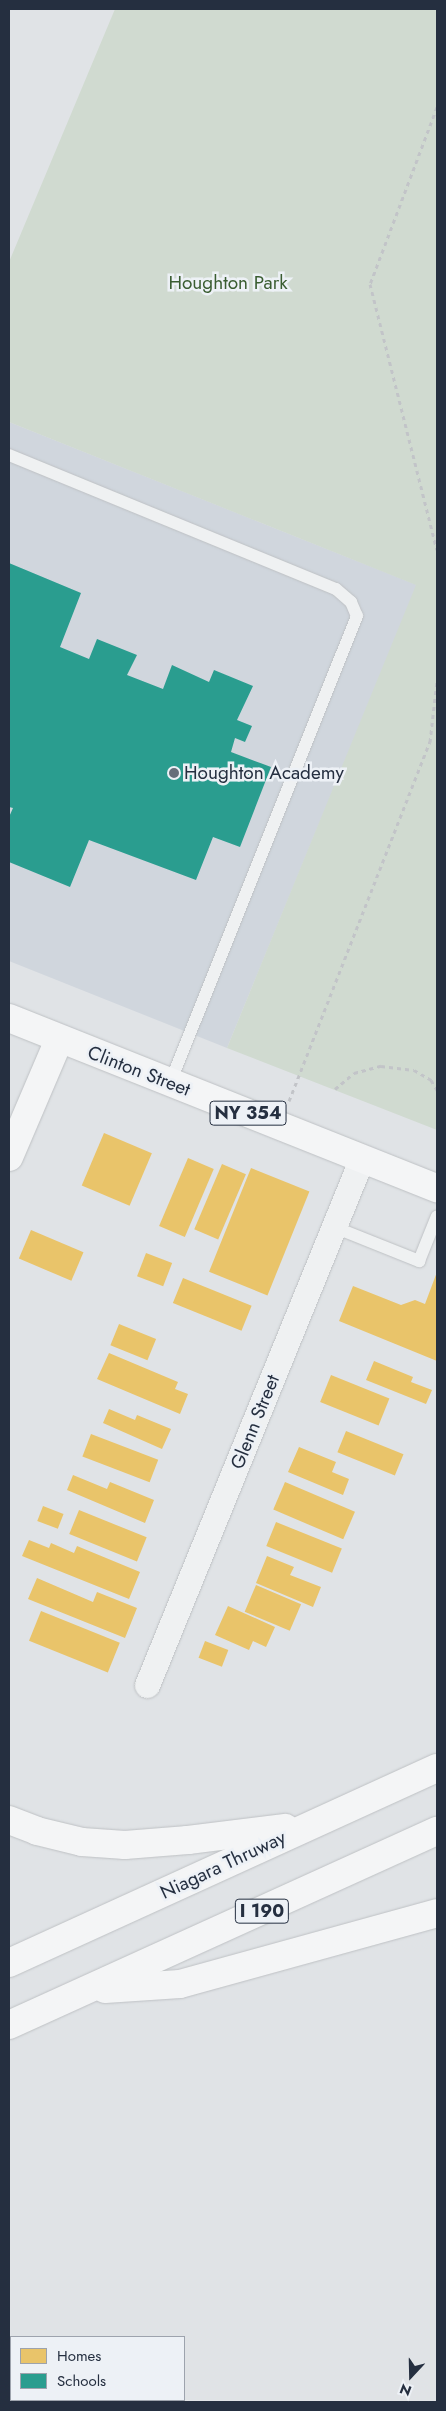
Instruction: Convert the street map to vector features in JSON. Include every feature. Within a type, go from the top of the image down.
[{"type":"main road","name":"Clinton Street","points":[[9,1018],[59,1040],[437,1188]]},
{"type":"main road","points":[[9,1157],[59,1040]]},
{"type":"main road","name":"Niagara Thruway","points":[[9,1963],[437,1768]]},
{"type":"main road","points":[[9,1820],[82,1842],[125,1845],[188,1840],[311,1824]]},
{"type":"main road","name":"I 190","points":[[9,2025],[437,1831]]},
{"type":"main road","points":[[86,1991],[180,1984],[437,1913]]},
{"type":"street","name":"Glenn Street","points":[[146,1685],[362,1158]]},
{"type":"lane","points":[[9,455],[336,589],[351,602],[357,616],[170,1083]]},
{"type":"lane","points":[[334,1227],[419,1261],[437,1216]]},
{"type":"path","points":[[437,107],[370,284],[437,550]]},
{"type":"path","points":[[279,1126],[430,742],[437,681]]},
{"type":"path","points":[[335,1089],[354,1073],[381,1066],[414,1070],[431,1080],[437,1090]]},
{"type":"shaded area","name":"Houghton Academy","points":[[9,422],[417,585],[227,1048],[9,961]]},
{"type":"green space","name":"Houghton Park","points":[[115,9],[437,9],[437,1130],[227,1048],[416,585],[9,422],[9,262]]},
{"type":"building: Homes","points":[[104,1133],[152,1153],[130,1206],[82,1185]]},
{"type":"building: Homes","points":[[188,1158],[214,1169],[185,1237],[159,1226]]},
{"type":"building: Homes","points":[[222,1164],[246,1174],[218,1240],[194,1229]]},
{"type":"building: Homes","points":[[251,1168],[309,1192],[267,1295],[209,1272]]},
{"type":"building: Homes","points":[[31,1230],[83,1252],[71,1281],[19,1259]]},
{"type":"building: Homes","points":[[146,1253],[172,1263],[163,1286],[137,1276]]},
{"type":"building: Homes","points":[[437,1272],[437,1361],[339,1321],[353,1286],[401,1305],[415,1300],[425,1304]]},
{"type":"building: Homes","points":[[183,1278],[252,1306],[241,1331],[173,1303]]},
{"type":"building: Homes","points":[[119,1324],[156,1339],[147,1360],[110,1345]]},
{"type":"building: Homes","points":[[109,1353],[178,1382],[175,1389],[188,1394],[180,1414],[97,1379]]},
{"type":"building: Homes","points":[[374,1361],[413,1377],[411,1382],[432,1390],[426,1404],[366,1380]]},
{"type":"building: Homes","points":[[331,1375],[389,1399],[379,1425],[320,1402]]},
{"type":"building: Homes","points":[[109,1409],[135,1420],[137,1415],[171,1429],[162,1449],[103,1423]]},
{"type":"building: Homes","points":[[346,1431],[403,1454],[395,1476],[337,1452]]},
{"type":"building: Homes","points":[[91,1434],[158,1460],[150,1482],[82,1456]]},
{"type":"building: Homes","points":[[299,1447],[336,1462],[332,1472],[349,1479],[343,1495],[288,1472]]},
{"type":"building: Homes","points":[[73,1475],[107,1489],[110,1482],[154,1500],[145,1523],[67,1490]]},
{"type":"building: Homes","points":[[285,1482],[355,1512],[343,1539],[273,1510]]},
{"type":"building: Homes","points":[[43,1506],[64,1514],[58,1529],[37,1521]]},
{"type":"building: Homes","points":[[79,1510],[147,1537],[137,1561],[69,1534]]},
{"type":"building: Homes","points":[[276,1522],[342,1549],[332,1573],[266,1546]]},
{"type":"building: Homes","points":[[29,1540],[49,1548],[51,1543],[74,1553],[77,1546],[140,1572],[129,1599],[22,1556]]},
{"type":"building: Homes","points":[[267,1556],[294,1567],[290,1575],[321,1587],[313,1607],[256,1583]]},
{"type":"building: Homes","points":[[37,1578],[93,1602],[97,1592],[137,1608],[125,1638],[28,1599]]},
{"type":"building: Homes","points":[[256,1585],[301,1604],[290,1631],[245,1612]]},
{"type":"building: Homes","points":[[228,1606],[275,1627],[266,1647],[253,1641],[249,1650],[215,1635]]},
{"type":"building: Homes","points":[[41,1611],[120,1643],[108,1673],[29,1641]]},
{"type":"building: Homes","points":[[205,1641],[228,1650],[222,1667],[199,1658]]},
{"type":"building: Schools","points":[[9,563],[81,593],[60,647],[89,659],[97,639],[137,655],[127,675],[163,689],[172,665],[209,682],[214,670],[253,686],[237,720],[252,726],[245,742],[235,738],[231,752],[271,767],[240,847],[213,837],[196,880],[89,840],[70,887],[9,862],[9,817],[13,808],[9,807]]},
{"type":"place","name":"Houghton Academy","points":[[174,773]]}]
